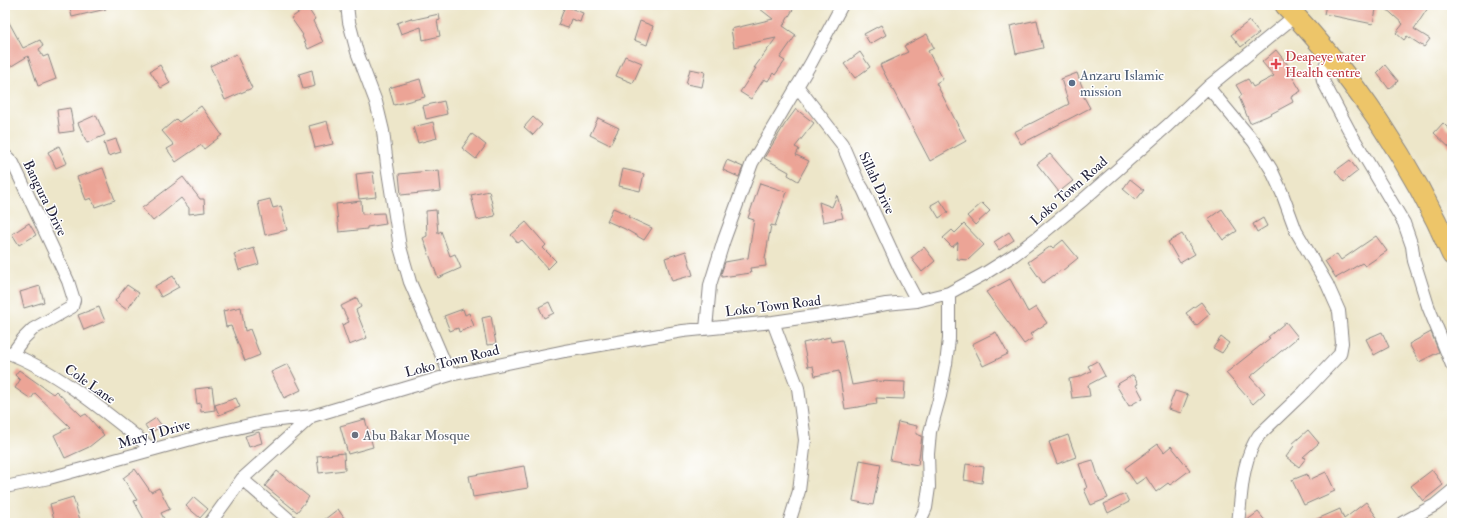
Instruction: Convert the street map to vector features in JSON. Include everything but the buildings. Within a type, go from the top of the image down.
[{"type":"highway","points":[[1293,9],[1330,54],[1393,142],[1439,224],[1452,255]]},
{"type":"highway","points":[[1293,9],[1336,47],[1403,137],[1452,230]]},
{"type":"street","points":[[347,5],[349,22],[357,52],[376,102],[383,131],[400,247],[410,282],[450,375]]},
{"type":"street","points":[[706,330],[710,285],[724,240],[752,163],[842,5]]},
{"type":"street","name":"Loko Town Road","points":[[210,523],[242,479],[312,416],[450,375],[565,351],[683,331],[706,330],[773,322],[886,304],[917,301],[949,293],[984,274],[1038,238],[1167,126],[1293,9]]},
{"type":"street","points":[[1330,54],[1322,74],[1322,81],[1350,132],[1404,222],[1424,293],[1452,365]]},
{"type":"street","name":"Sillah Drive","points":[[797,86],[842,144],[900,269],[917,301]]},
{"type":"street","points":[[1208,87],[1254,142],[1271,169],[1282,193],[1296,231],[1333,295],[1339,311],[1342,343],[1340,354],[1304,392],[1259,435],[1253,443],[1243,475],[1238,523]]},
{"type":"street","name":"Bangura Drive","points":[[5,157],[7,157],[13,164],[49,238],[55,255],[68,281],[74,300],[72,307],[33,329],[9,352]]},
{"type":"street","points":[[919,523],[926,508],[929,487],[928,454],[930,432],[940,396],[946,364],[949,339],[949,293]]},
{"type":"street","points":[[773,322],[798,388],[805,440],[799,491],[789,523]]},
{"type":"street","name":"Cole Lane","points":[[9,352],[27,360],[64,382],[152,449]]},
{"type":"street","name":"Mary J Drive","points":[[5,487],[48,478],[187,439],[263,422],[312,416]]},
{"type":"street","points":[[242,479],[293,523]]},
{"type":"street","points":[[1402,523],[1435,505],[1452,491]]},
{"type":"place","name":"Deapeye water Health centre","points":[[1276,64]]},
{"type":"place","name":"Anzaru Islamic mission","points":[[1072,83]]},
{"type":"place","name":"Abu Bakar Mosque","points":[[355,435]]}]
